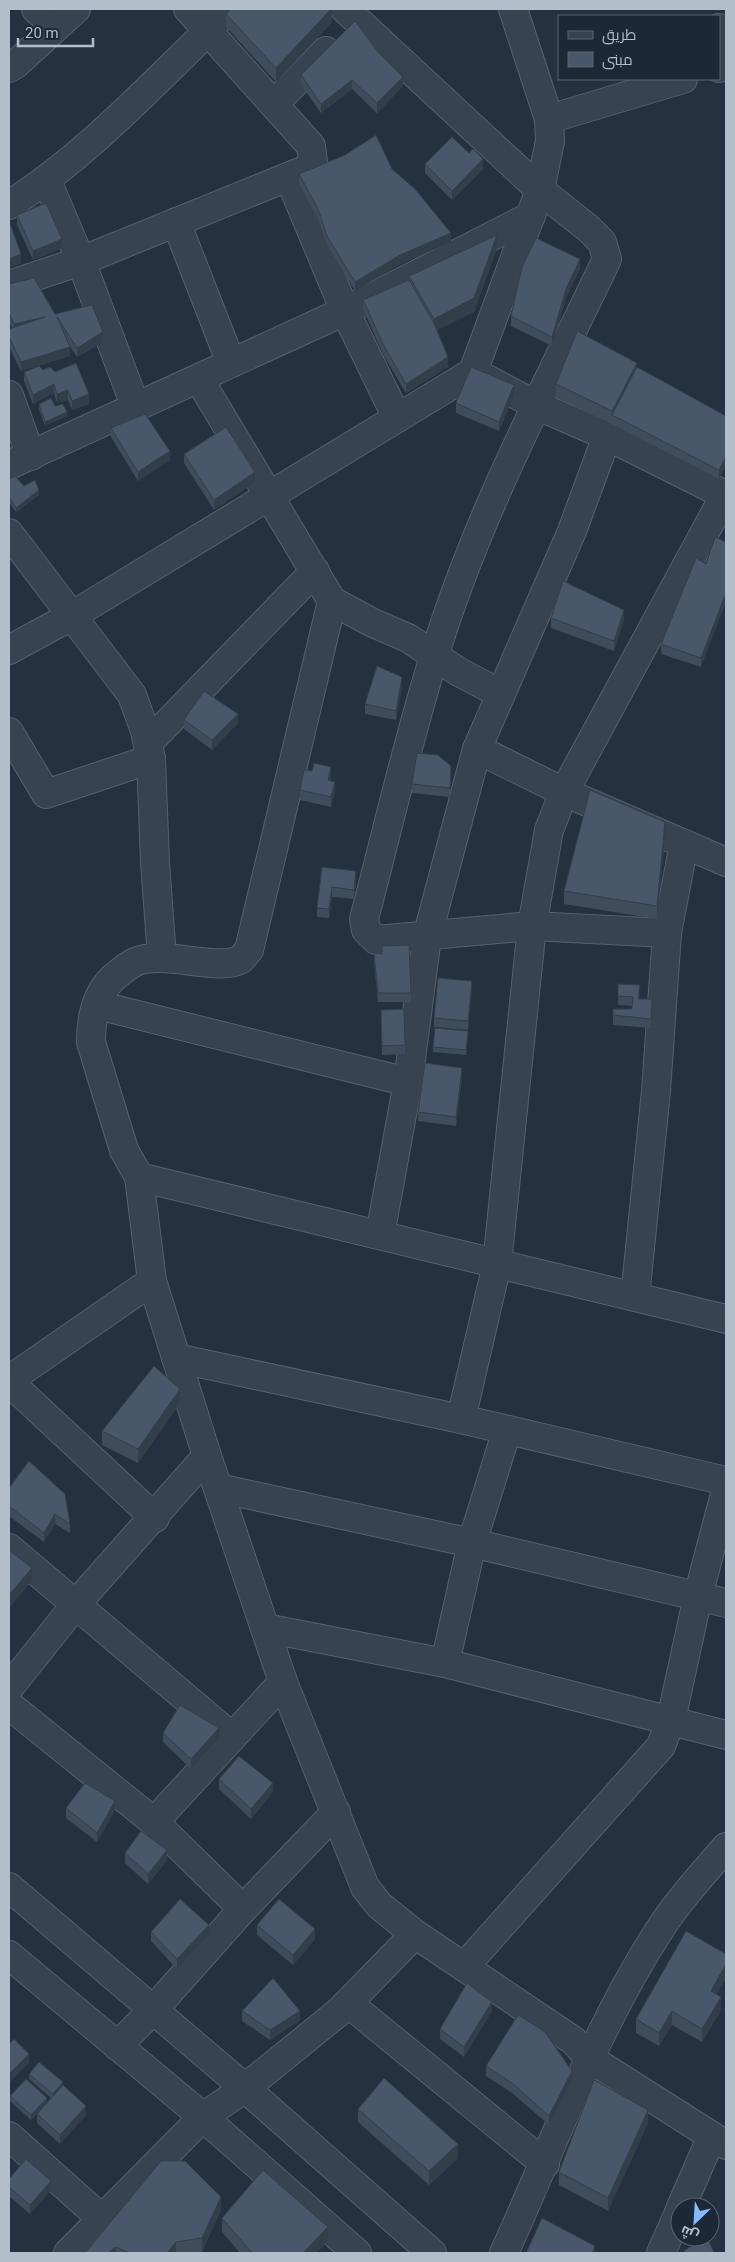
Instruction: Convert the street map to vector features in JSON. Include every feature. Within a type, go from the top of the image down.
[{"type":"street","points":[[36,9],[56,27]]},
{"type":"street","points":[[9,68],[16,64],[76,9]]},
{"type":"street","points":[[9,285],[81,261],[310,168],[313,162],[310,146],[209,30],[188,9]]},
{"type":"street","points":[[9,205],[47,181],[87,148],[209,30],[226,9]]},
{"type":"street","points":[[9,650],[73,615],[473,372],[540,190],[550,142],[549,119],[519,10]]},
{"type":"street","points":[[274,104],[351,14],[540,190],[589,229],[602,242],[607,259],[536,405],[470,557],[434,656],[364,920],[366,930],[376,940],[427,937],[532,926],[667,933]]},
{"type":"street","points":[[720,30],[726,43]]},
{"type":"street","points":[[549,119],[680,80]]},
{"type":"street","points":[[289,177],[345,311],[397,418]]},
{"type":"street","points":[[47,181],[81,261],[136,408]]},
{"type":"street","points":[[9,395],[20,461],[345,311],[531,216]]},
{"type":"street","points":[[176,222],[231,364]]},
{"type":"street","points":[[461,1420],[497,1264],[532,926],[549,830],[564,792],[725,495],[607,436],[536,405],[473,372]]},
{"type":"street","points":[[199,379],[332,600],[373,623],[408,638],[434,656],[501,694]]},
{"type":"street","points":[[380,1236],[408,1082],[427,937],[477,749],[572,531],[607,436]]},
{"type":"street","points":[[9,533],[132,695],[150,751],[162,958]]},
{"type":"street","points":[[9,732],[46,794],[150,751],[315,571]]},
{"type":"street","points":[[332,600],[249,950],[241,959],[227,963],[162,958],[136,962],[108,983],[99,996],[91,1024],[91,1042],[124,1150],[139,1177],[152,1281],[207,1456],[283,1682],[365,1887],[379,1905],[415,1934],[574,2041],[589,2058],[719,2141],[687,2197]]},
{"type":"street","points":[[477,749],[564,792],[684,844],[724,855]]},
{"type":"street","points":[[635,1297],[656,1090],[667,933],[684,844]]},
{"type":"street","points":[[97,1006],[408,1082]]},
{"type":"street","points":[[139,1177],[726,1319]]},
{"type":"street","points":[[152,1281],[9,1381],[154,1518]]},
{"type":"street","points":[[176,1358],[726,1480]]},
{"type":"street","points":[[444,1664],[472,1543],[507,1430]]},
{"type":"street","points":[[9,1688],[76,1604],[207,1456]]},
{"type":"street","points":[[218,1488],[472,1543],[726,1603]]},
{"type":"street","points":[[464,1967],[661,1746],[671,1720],[698,1596],[726,1490]]},
{"type":"street","points":[[9,1548],[232,1737]]},
{"type":"street","points":[[265,1628],[444,1664],[726,1735]]},
{"type":"street","points":[[154,1822],[283,1682]]},
{"type":"street","points":[[9,1705],[154,1822],[243,1909]]},
{"type":"street","points":[[117,2046],[154,2010],[243,1909],[336,1812]]},
{"type":"street","points":[[504,2253],[545,2164],[589,2058],[633,1972],[663,1925],[726,1847]]},
{"type":"street","points":[[9,1887],[245,2088],[432,2253]]},
{"type":"street","points":[[68,2253],[203,2117],[245,2088],[348,2003],[415,1934]]},
{"type":"street","points":[[9,1955],[203,2117],[357,2253]]},
{"type":"street","points":[[348,2003],[545,2164]]},
{"type":"street","points":[[9,2136],[102,2219]]},
{"type":"street","points":[[661,2253],[670,2233]]},
{"type":"building","points":[[231,9],[331,9],[276,68],[226,14]]},
{"type":"building","points":[[355,21],[379,53],[403,77],[377,103],[352,80],[321,104],[301,75]]},
{"type":"building","points":[[376,135],[392,169],[415,189],[451,233],[400,255],[355,282],[327,236],[318,209],[299,174],[345,155]]},
{"type":"building","points":[[452,137],[469,153],[473,149],[483,159],[452,191],[425,164]]},
{"type":"building","points":[[46,203],[62,239],[33,251],[17,215]]},
{"type":"building","points":[[9,220],[21,254],[9,259]]},
{"type":"building","points":[[497,235],[474,298],[434,319],[409,276]]},
{"type":"building","points":[[536,238],[580,259],[566,289],[552,337],[511,316],[522,267]]},
{"type":"building","points":[[34,278],[55,314],[92,305],[103,332],[77,348],[57,317],[70,347],[21,362],[9,337],[9,329],[45,317],[14,324],[9,313],[9,284]]},
{"type":"building","points":[[409,280],[434,323],[448,357],[406,384],[384,346],[363,300]]},
{"type":"building","points":[[577,331],[637,363],[612,411],[556,384]]},
{"type":"building","points":[[76,363],[89,394],[72,401],[68,390],[57,394],[54,384],[33,395],[24,372],[39,366],[43,370],[50,367],[55,372]]},
{"type":"building","points":[[471,367],[514,385],[499,422],[456,403]]},
{"type":"building","points":[[637,367],[726,416],[726,457],[719,470],[612,415]]},
{"type":"building","points":[[51,398],[55,406],[63,404],[67,412],[45,422],[39,404]]},
{"type":"building","points":[[145,414],[170,451],[138,472],[111,428]]},
{"type":"building","points":[[226,427],[255,472],[214,500],[184,454]]},
{"type":"building","points":[[15,476],[24,486],[35,480],[39,490],[16,508],[9,497],[9,479]]},
{"type":"building","points":[[715,537],[726,542],[726,593],[701,658],[661,644],[696,558],[706,564]]},
{"type":"building","points":[[563,581],[624,610],[614,641],[551,618]]},
{"type":"building","points":[[377,666],[402,677],[396,711],[365,704]]},
{"type":"building","points":[[204,691],[238,714],[212,740],[184,720]]},
{"type":"building","points":[[417,753],[438,755],[451,766],[450,788],[412,784]]},
{"type":"building","points":[[314,763],[331,767],[328,780],[335,782],[331,797],[300,790],[304,770],[312,771]]},
{"type":"building","points":[[590,790],[665,822],[657,906],[564,891]]},
{"type":"building","points":[[322,867],[356,871],[354,890],[332,887],[329,909],[317,908]]},
{"type":"building","points":[[409,945],[411,993],[378,993],[374,953],[382,954],[382,946]]},
{"type":"building","points":[[438,978],[472,981],[468,1021],[434,1018]]},
{"type":"building","points":[[618,984],[640,985],[638,999],[652,999],[651,1019],[613,1015],[613,1009],[632,1009],[633,997],[618,996]]},
{"type":"building","points":[[404,1009],[405,1045],[382,1046],[381,1010]]},
{"type":"building","points":[[435,1028],[468,1031],[466,1050],[433,1047]]},
{"type":"building","points":[[425,1063],[462,1068],[456,1117],[418,1112]]},
{"type":"building","points":[[154,1366],[180,1389],[138,1449],[102,1431]]},
{"type":"building","points":[[29,1461],[65,1494],[70,1524],[55,1514],[44,1533],[9,1506],[9,1488]]},
{"type":"building","points":[[9,1550],[32,1568],[9,1595]]},
{"type":"building","points":[[180,1705],[219,1728],[191,1759],[163,1733]]},
{"type":"building","points":[[239,1756],[273,1783],[251,1809],[219,1779]]},
{"type":"building","points":[[85,1783],[115,1801],[97,1833],[66,1808]]},
{"type":"building","points":[[141,1831],[167,1850],[148,1874],[125,1853]]},
{"type":"building","points":[[180,1899],[209,1925],[177,1959],[151,1932]]},
{"type":"building","points":[[279,1899],[315,1929],[293,1955],[257,1925]]},
{"type":"building","points":[[686,1931],[726,1954],[726,1964],[711,1991],[721,1997],[702,2029],[672,2011],[659,2033],[636,2019]]},
{"type":"building","points":[[273,1978],[300,2011],[270,2030],[242,2011]]},
{"type":"building","points":[[467,1983],[492,2002],[464,2047],[440,2029]]},
{"type":"building","points":[[518,2015],[545,2032],[572,2071],[549,2116],[512,2083],[486,2066]]},
{"type":"building","points":[[14,2039],[29,2054],[9,2074],[9,2044]]},
{"type":"building","points":[[39,2062],[63,2082],[53,2094],[29,2074]]},
{"type":"building","points":[[384,2078],[458,2144],[429,2171],[358,2109]]},
{"type":"building","points":[[26,2079],[47,2098],[31,2115],[10,2096]]},
{"type":"building","points":[[594,2080],[648,2110],[608,2198],[559,2172]]},
{"type":"building","points":[[63,2085],[86,2106],[60,2135],[37,2114]]},
{"type":"building","points":[[26,2159],[51,2181],[30,2205],[9,2187],[9,2179]]},
{"type":"building","points":[[161,2161],[185,2161],[221,2197],[202,2238],[176,2242],[167,2253],[129,2253],[116,2247],[108,2253],[85,2253]]},
{"type":"building","points":[[263,2170],[328,2227],[303,2253],[252,2253],[222,2218]]},
{"type":"building","points":[[542,2218],[595,2246],[592,2253],[526,2253]]},
{"type":"building","points":[[690,2247],[711,2247],[714,2253],[684,2253]]}]
